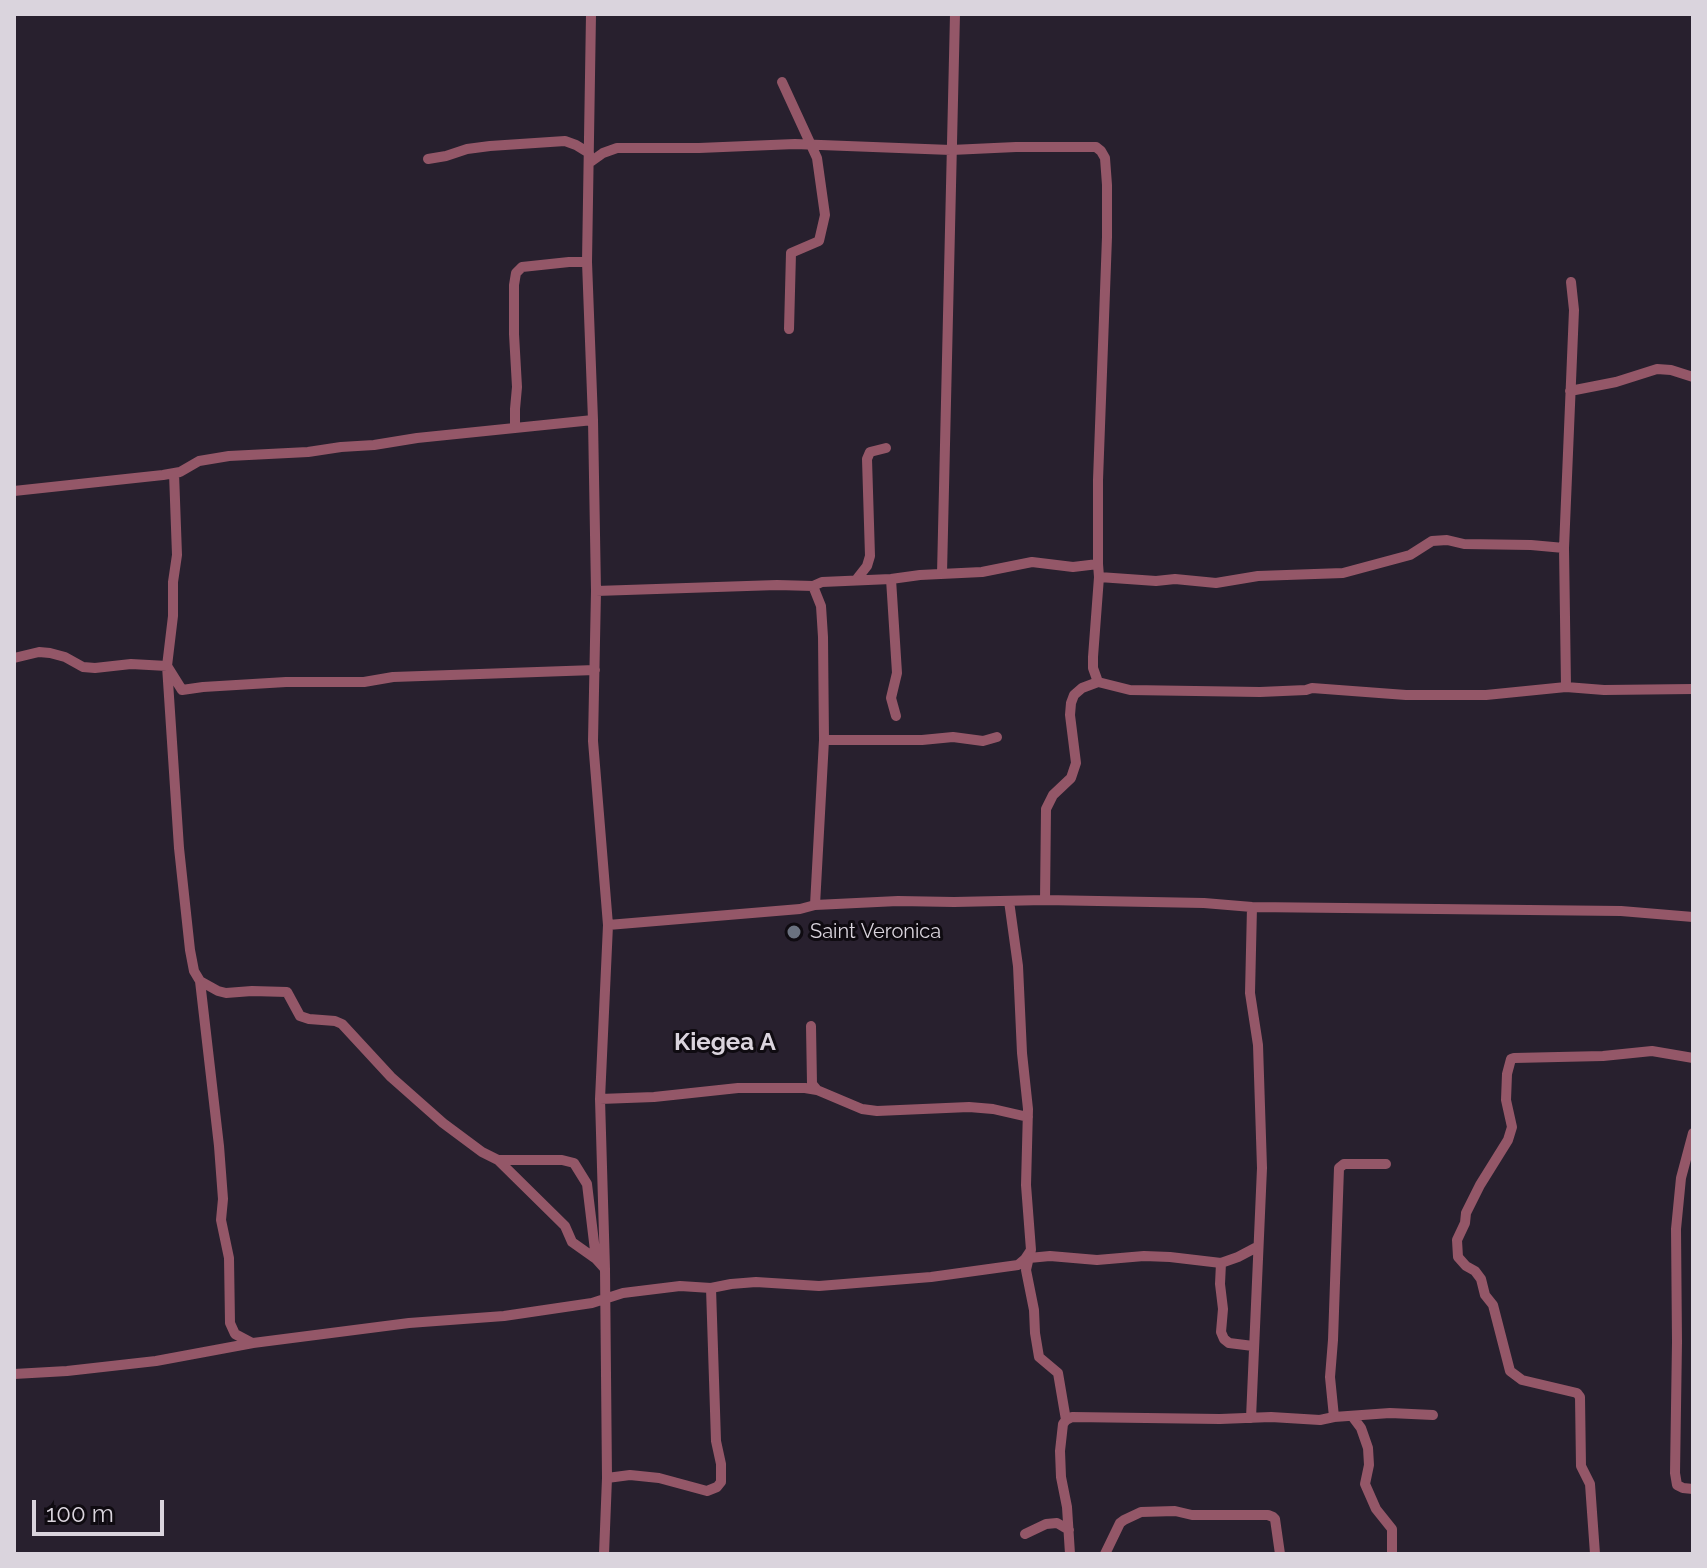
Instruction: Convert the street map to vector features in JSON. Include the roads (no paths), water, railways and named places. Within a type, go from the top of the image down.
[{"type":"street","points":[[591,14],[587,262],[596,591],[593,741],[608,925],[600,1099],[606,1300],[607,1478],[604,1554]]},
{"type":"street","points":[[942,574],[955,14]]},
{"type":"street","points":[[782,82],[817,158],[825,215],[819,241],[791,253],[789,329]]},
{"type":"street","points":[[428,159],[467,149],[565,141],[576,145],[589,158]]},
{"type":"street","points":[[589,158],[617,148],[795,144],[951,150],[1096,147],[1101,151],[1105,158],[1107,237],[1098,480],[1099,577],[1093,657],[1098,682]]},
{"type":"street","points":[[515,428],[516,273],[522,267],[587,262]]},
{"type":"street","points":[[1566,687],[1564,548],[1574,310],[1571,282]]},
{"type":"street","points":[[1570,391],[1616,382],[1657,369],[1693,377]]},
{"type":"street","points":[[14,491],[174,473],[199,461],[229,456],[308,452],[593,420]]},
{"type":"street","points":[[856,580],[867,566],[870,556],[867,459],[870,452],[886,448]]},
{"type":"street","points":[[174,473],[177,555],[167,666],[179,848],[190,950],[194,971],[200,981],[219,1146],[223,1199],[221,1220],[229,1258],[230,1323],[235,1334],[253,1343]]},
{"type":"street","points":[[1099,577],[1216,583],[1258,576],[1343,573],[1410,555],[1432,541],[1447,540],[1464,544],[1564,548]]},
{"type":"street","points":[[596,591],[813,586],[822,582],[982,572],[1032,562],[1073,567],[1098,564]]},
{"type":"street","points":[[891,579],[897,673],[891,698],[896,716]]},
{"type":"street","points":[[813,586],[821,606],[824,740],[815,905]]},
{"type":"street","points":[[14,658],[39,652],[65,657],[83,667],[131,664],[167,666]]},
{"type":"street","points":[[167,666],[182,690],[286,682],[364,682],[393,677],[595,670]]},
{"type":"street","points":[[1045,900],[1046,809],[1061,785],[1071,778],[1076,763],[1071,703],[1082,688],[1098,682],[1130,690],[1260,692],[1312,688],[1406,695],[1486,695],[1566,687],[1604,690],[1693,689]]},
{"type":"street","points":[[824,740],[922,740],[941,737],[983,741],[997,737]]},
{"type":"street","points":[[608,925],[800,909],[815,905],[898,901],[1045,900],[1252,907],[1621,911],[1693,917]]},
{"type":"street","points":[[1009,901],[1018,966],[1028,1117],[1026,1185],[1030,1254],[1026,1270],[1039,1357],[1058,1373],[1066,1420]]},
{"type":"street","points":[[1251,1418],[1262,1168],[1258,1045],[1250,993],[1252,907]]},
{"type":"street","points":[[200,981],[226,993],[287,992],[300,1016],[342,1024],[391,1077],[443,1123],[498,1160],[565,1226],[572,1242],[605,1269]]},
{"type":"street","points":[[811,1026],[812,1084],[817,1090]]},
{"type":"street","points":[[1595,1554],[1590,1484],[1581,1466],[1580,1397],[1577,1393],[1522,1380],[1510,1371],[1493,1305],[1485,1295],[1481,1279],[1458,1257],[1457,1240],[1466,1213],[1504,1148],[1512,1127],[1506,1100],[1511,1059],[1652,1051],[1693,1058]]},
{"type":"street","points":[[600,1099],[763,1087],[805,1088],[862,1109],[877,1111],[969,1107],[1028,1117]]},
{"type":"street","points":[[1693,1133],[1681,1178],[1676,1229],[1675,1473],[1677,1485],[1693,1489]]},
{"type":"street","points":[[498,1160],[562,1160],[574,1163],[587,1184],[596,1259]]},
{"type":"street","points":[[1334,1417],[1330,1377],[1339,1168],[1344,1164],[1386,1164]]},
{"type":"street","points":[[1030,1254],[1097,1260],[1170,1257],[1221,1263],[1257,1247]]},
{"type":"street","points":[[14,1374],[156,1361],[253,1343],[409,1323],[504,1316],[606,1300],[623,1293],[680,1286],[711,1288],[756,1282],[819,1286],[931,1277],[1018,1265],[1030,1254]]},
{"type":"street","points":[[1221,1263],[1221,1332],[1229,1343],[1253,1346]]},
{"type":"street","points":[[607,1478],[630,1475],[659,1478],[707,1491],[721,1482],[716,1441],[711,1288]]},
{"type":"street","points":[[1070,1554],[1060,1451],[1063,1424],[1072,1417],[1271,1417],[1320,1420],[1404,1413],[1433,1415]]},
{"type":"street","points":[[1352,1416],[1361,1428],[1368,1448],[1369,1465],[1365,1484],[1376,1509],[1392,1529],[1392,1554]]},
{"type":"street","points":[[1105,1554],[1124,1520],[1141,1512],[1175,1511],[1192,1515],[1273,1517],[1280,1554]]},
{"type":"street","points":[[1025,1534],[1033,1528],[1057,1523],[1069,1530]]},
{"type":"place","name":"Saint Veronica","points":[[794,932]]},
{"type":"district","name":"Kiegea A","points":[[725,1043]]}]
